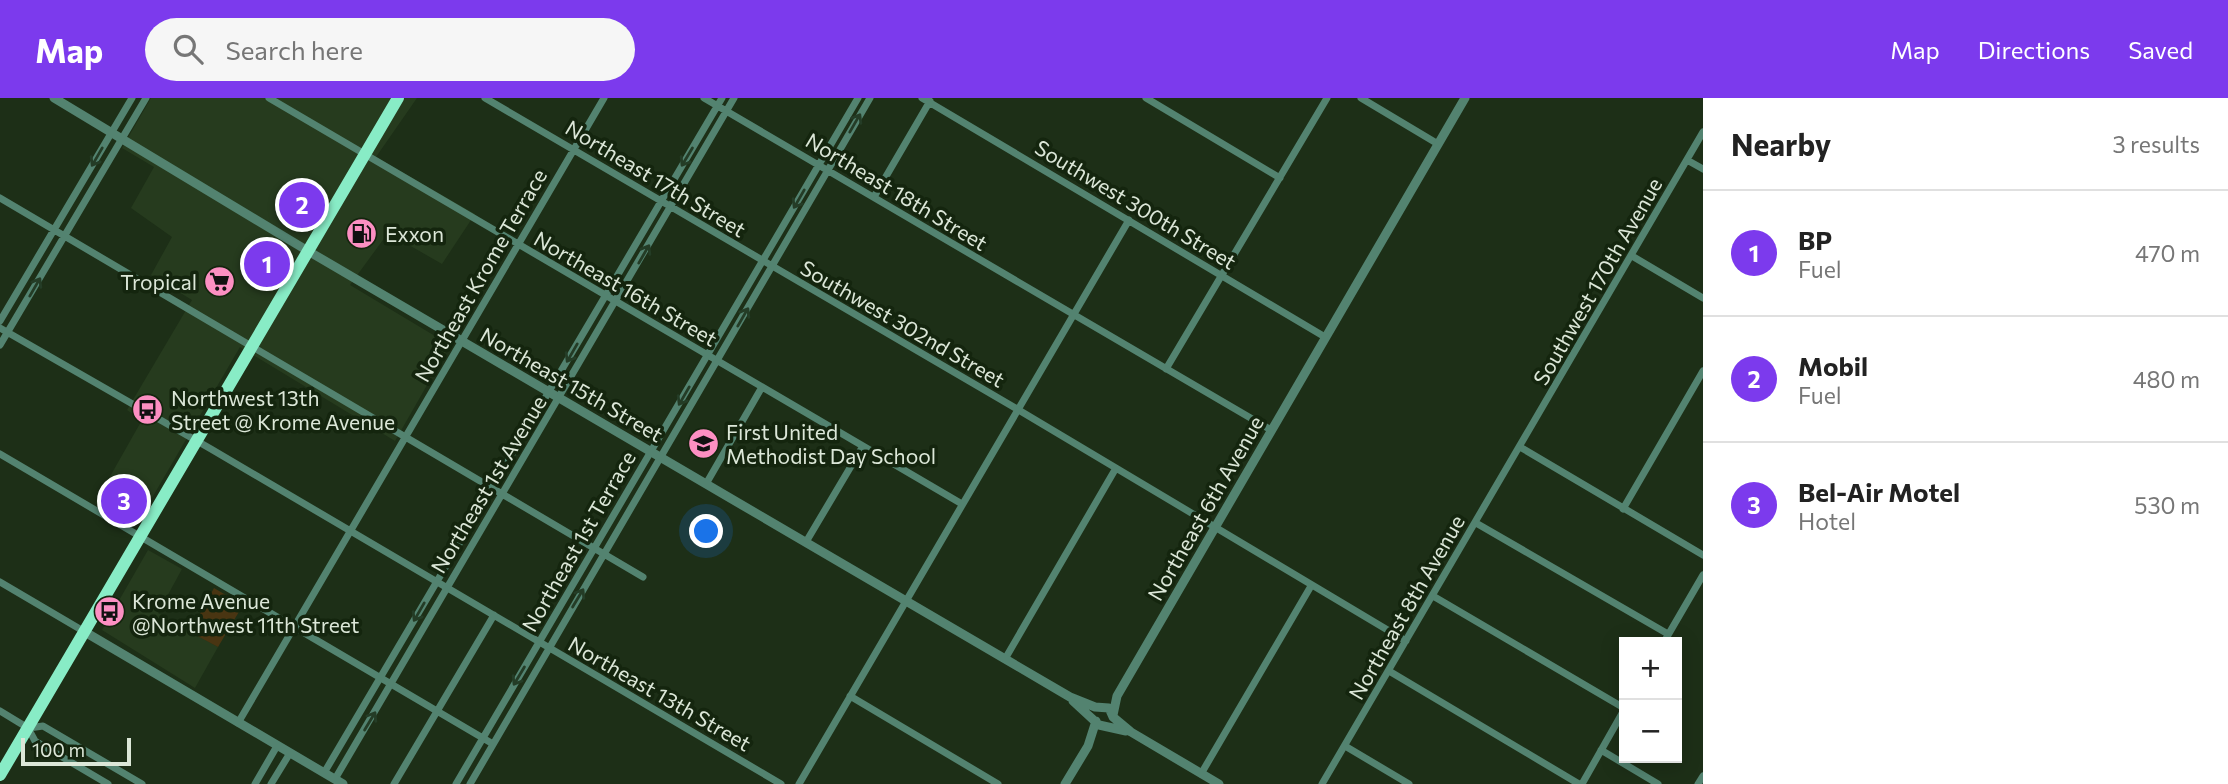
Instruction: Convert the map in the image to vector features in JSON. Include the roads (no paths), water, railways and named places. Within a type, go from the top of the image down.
[{"type":"highway","points":[[0,775],[398,98]]},
{"type":"street","name":"Northeast 15th Street","points":[[54,98],[308,251],[1070,697],[1096,721]]},
{"type":"street","points":[[0,321],[132,98]]},
{"type":"street","points":[[0,345],[4,330],[64,236],[146,98]]},
{"type":"street","name":"Northeast 16th Street","points":[[269,98],[962,504]]},
{"type":"street","name":"Northeast 17th Street","points":[[485,98],[772,267]]},
{"type":"street","name":"Northeast Krome Terrace","points":[[238,723],[604,98]]},
{"type":"street","name":"Northeast 18th Street","points":[[704,98],[1271,430]]},
{"type":"street","name":"Northeast 1st Avenue","points":[[324,773],[722,98]]},
{"type":"street","name":"Northeast 1st Avenue","points":[[339,782],[447,588],[734,98]]},
{"type":"street","name":"Northeast 1st Terrace","points":[[456,784],[858,98]]},
{"type":"street","name":"Northeast 1st Terrace","points":[[470,784],[870,98]]},
{"type":"street","points":[[1146,98],[1280,178]]},
{"type":"street","points":[[1166,369],[1327,98]]},
{"type":"street","points":[[1361,98],[1438,144]]},
{"type":"street","name":"Northeast 6th Avenue","points":[[1113,716],[1117,696],[1213,527],[1465,98]]},
{"type":"street","points":[[874,197],[928,99]]},
{"type":"street","name":"Southwest 300th Street","points":[[928,99],[1325,337]]},
{"type":"street","name":"Southwest 170th Avenue","points":[[1520,447],[1703,132]]},
{"type":"street","points":[[1687,160],[1703,169]]},
{"type":"street","points":[[0,198],[643,577]]},
{"type":"street","points":[[799,784],[1129,220]]},
{"type":"street","points":[[1632,256],[1703,298]]},
{"type":"street","name":"Southwest 302nd Street","points":[[772,267],[1017,409]]},
{"type":"street","name":"Northeast 13th Street","points":[[4,330],[781,784]]},
{"type":"street","points":[[1623,509],[1703,371]]},
{"type":"street","points":[[706,484],[762,387]]},
{"type":"street","points":[[1017,409],[1406,641]]},
{"type":"street","points":[[806,542],[863,446]]},
{"type":"street","points":[[1520,447],[1703,555]]},
{"type":"street","name":"Northeast 8th Avenue","points":[[1322,784],[1520,447]]},
{"type":"street","points":[[0,454],[493,744]]},
{"type":"street","points":[[1005,659],[1116,468]]},
{"type":"street","points":[[1476,523],[1668,634]]},
{"type":"street","points":[[1666,637],[1703,575]]},
{"type":"street","points":[[0,582],[339,782]]},
{"type":"street","points":[[1201,774],[1311,586]]},
{"type":"street","points":[[1433,596],[1619,706]]},
{"type":"street","points":[[394,784],[494,615]]},
{"type":"street","points":[[1389,671],[1581,784],[1619,718]]},
{"type":"street","points":[[850,696],[999,784]]},
{"type":"street","name":"Northeast 6th Avenue","points":[[1102,707],[1117,696]]},
{"type":"street","name":"Northeast 15th Street","points":[[1070,697],[1102,707]]},
{"type":"street","points":[[1088,746],[1096,712],[1102,707],[1109,708],[1113,716],[1130,732],[1219,784]]},
{"type":"street","points":[[0,711],[28,728],[34,741],[108,784]]},
{"type":"street","points":[[1065,784],[1088,746],[1112,722],[1113,716]]},
{"type":"street","points":[[1096,721],[1099,725],[1130,732]]},
{"type":"street","points":[[28,728],[43,726],[142,784]]},
{"type":"street","points":[[255,784],[277,746]]},
{"type":"street","points":[[1345,746],[1409,784]]},
{"type":"street","points":[[1601,750],[1658,784]]},
{"type":"street","points":[[271,784],[290,753]]},
{"type":"street","points":[[1698,784],[1703,776]]},
{"type":"place","name":"Mobil","points":[[302,205]]},
{"type":"place","name":"Exxon","points":[[362,233]]},
{"type":"place","name":"BP","points":[[267,264]]},
{"type":"place","name":"Tropical","points":[[220,281]]},
{"type":"place","name":"Northwest 13th Street @ Krome Avenue","points":[[148,409]]},
{"type":"place","name":"First United Methodist Day School","points":[[703,443]]},
{"type":"place","name":"Bel-Air Motel","points":[[124,501]]},
{"type":"place","name":"Krome Avenue @Northwest 11th Street","points":[[109,612]]}]
